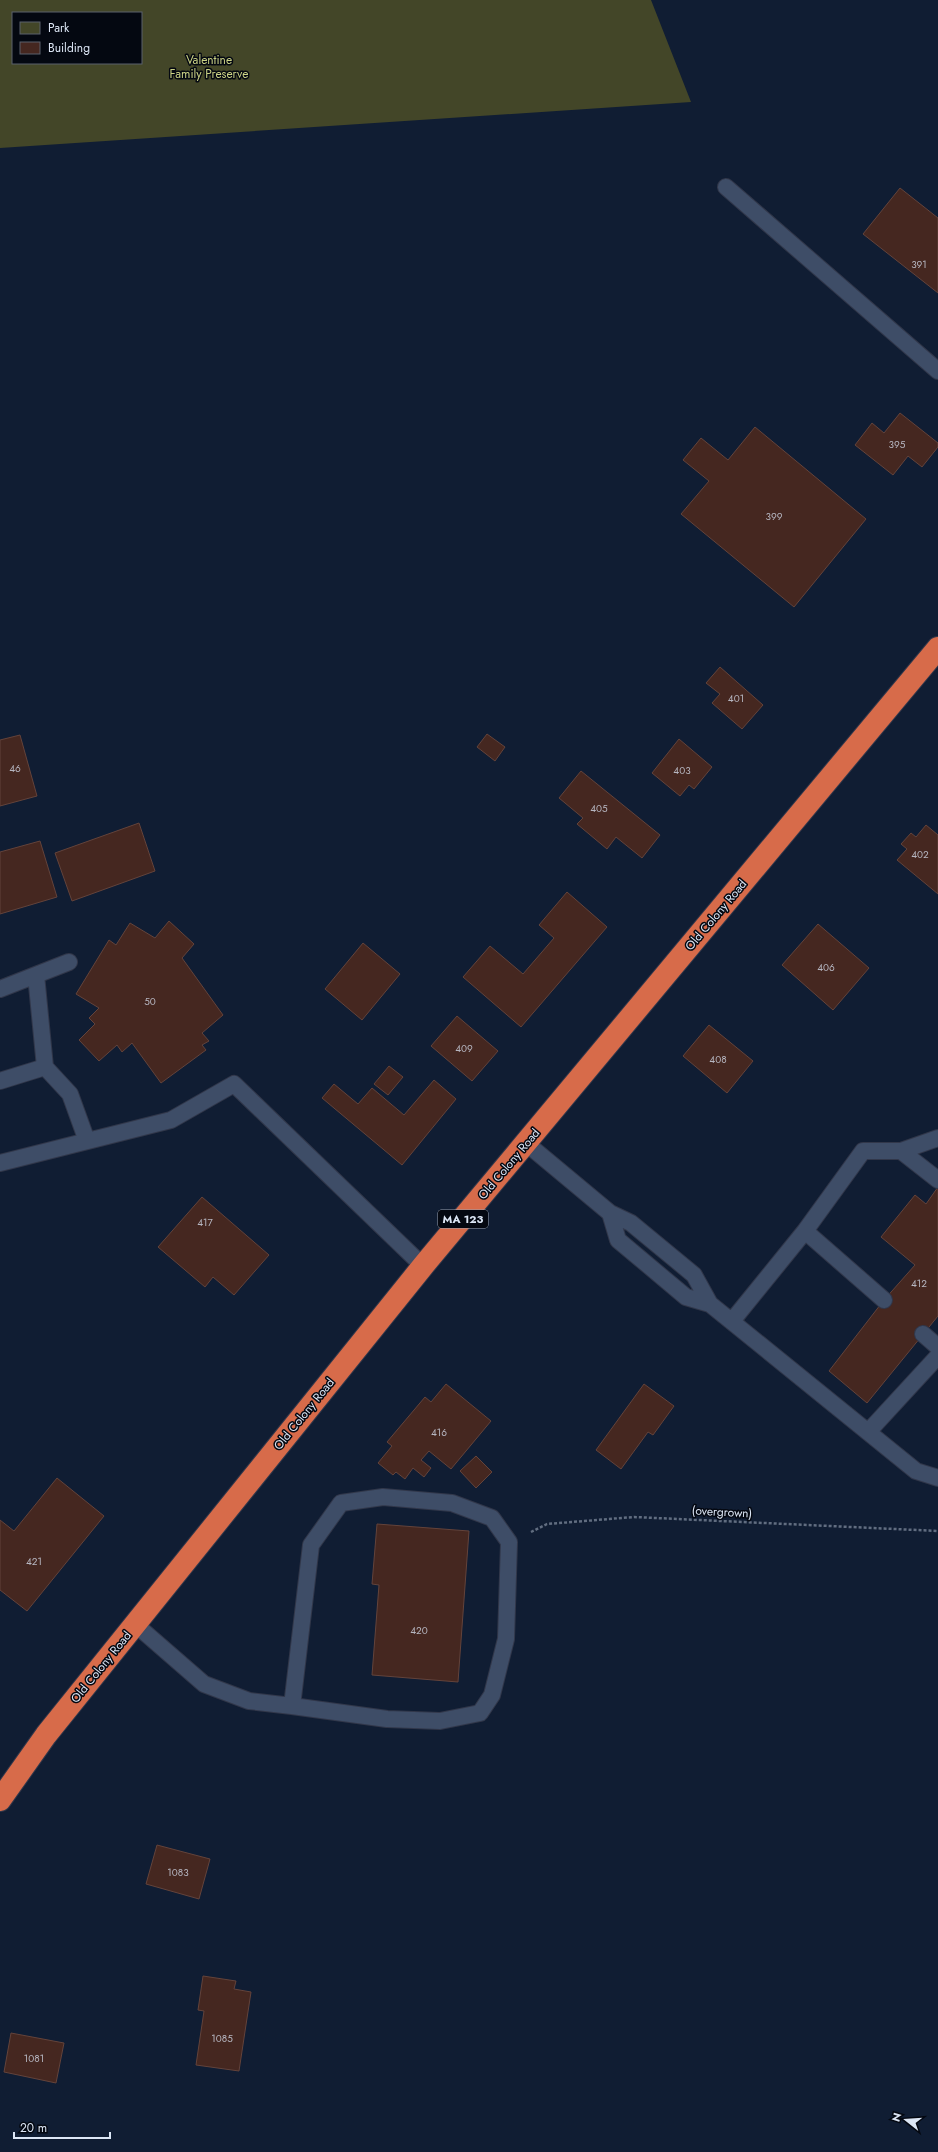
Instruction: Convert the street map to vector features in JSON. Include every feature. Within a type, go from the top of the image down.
[{"type":"highway","name":"Old Colony Road","points":[[0,1800],[46,1735],[424,1266],[938,648]]},
{"type":"lane","points":[[726,187],[938,371]]},
{"type":"lane","points":[[0,989],[69,962]]},
{"type":"lane","points":[[36,974],[45,1067],[70,1094],[87,1140]]},
{"type":"lane","points":[[0,1081],[45,1067]]},
{"type":"lane","points":[[0,1163],[170,1120],[234,1084],[424,1266]]},
{"type":"lane","points":[[732,1321],[805,1231],[863,1150],[901,1151],[938,1138]]},
{"type":"lane","points":[[526,1143],[610,1213],[631,1223],[694,1275],[710,1304]]},
{"type":"lane","points":[[901,1151],[938,1180]]},
{"type":"lane","points":[[610,1213],[618,1240],[686,1297],[710,1304],[916,1471],[938,1478]]},
{"type":"lane","points":[[805,1231],[884,1300]]},
{"type":"lane","points":[[924,1334],[938,1347]]},
{"type":"lane","points":[[868,1432],[938,1356]]},
{"type":"lane","points":[[135,1624],[204,1684],[249,1701],[387,1719],[440,1720],[480,1713],[492,1695],[506,1639],[509,1542],[492,1518],[452,1503],[383,1497],[341,1503],[311,1545],[292,1706]]},
{"type":"path","name":"(overgrown)","points":[[509,1542],[546,1524],[634,1517],[938,1531]]},
{"type":"green space","name":"Valentine Family Preserve","points":[[0,0],[651,0],[691,102],[0,148]]},
{"type":"building","points":[[900,188],[938,218],[938,293],[863,234]]},
{"type":"building","points":[[900,413],[938,443],[938,447],[922,467],[908,456],[893,475],[855,445],[872,423],[884,433]]},
{"type":"building","points":[[755,427],[866,519],[794,607],[681,514],[709,481],[683,460],[701,438],[728,460]]},
{"type":"building","points":[[720,667],[763,705],[742,729],[712,703],[720,694],[706,683]]},
{"type":"building","points":[[487,734],[505,747],[495,761],[477,747]]},
{"type":"building","points":[[20,735],[37,796],[0,806],[0,740]]},
{"type":"building","points":[[679,739],[712,767],[694,789],[689,785],[680,796],[652,773]]},
{"type":"building","points":[[581,771],[660,835],[642,858],[616,837],[607,849],[577,824],[583,818],[559,798]]},
{"type":"building","points":[[139,823],[155,871],[72,901],[55,853]]},
{"type":"building","points":[[926,825],[938,835],[938,894],[897,860],[907,849],[901,844],[911,833],[916,837]]},
{"type":"building","points":[[40,841],[57,897],[0,914],[0,852]]},
{"type":"building","points":[[567,892],[607,927],[521,1027],[463,977],[490,946],[523,974],[554,938],[539,925]]},
{"type":"building","points":[[169,921],[194,944],[182,958],[223,1015],[202,1033],[209,1041],[202,1045],[206,1050],[161,1083],[132,1043],[122,1052],[117,1045],[99,1061],[79,1040],[95,1024],[89,1018],[99,1008],[76,994],[109,940],[116,945],[130,923],[155,938]]},
{"type":"building","points":[[818,924],[869,968],[833,1010],[782,965]]},
{"type":"building","points":[[363,943],[400,974],[362,1020],[325,989]]},
{"type":"building","points":[[457,1016],[498,1051],[472,1081],[431,1046]]},
{"type":"building","points":[[709,1025],[753,1061],[727,1093],[683,1056]]},
{"type":"building","points":[[389,1066],[403,1077],[388,1095],[374,1084]]},
{"type":"building","points":[[434,1080],[456,1099],[402,1165],[322,1098],[334,1084],[358,1104],[372,1088],[404,1115]]},
{"type":"building","points":[[938,1187],[938,1316],[867,1403],[829,1371],[884,1300],[915,1265],[881,1237],[915,1195],[926,1204]]},
{"type":"building","points":[[202,1197],[269,1255],[234,1295],[213,1277],[205,1287],[158,1247]]},
{"type":"building","points":[[446,1384],[491,1421],[451,1469],[429,1451],[421,1460],[431,1468],[424,1477],[413,1468],[405,1479],[396,1472],[393,1475],[378,1463],[392,1446],[387,1442],[425,1397],[431,1402]]},
{"type":"building","points":[[644,1384],[674,1406],[653,1435],[648,1432],[621,1469],[596,1450]]},
{"type":"building","points":[[476,1456],[492,1472],[476,1488],[460,1471]]},
{"type":"building","points":[[57,1478],[104,1516],[27,1611],[0,1590],[0,1520],[14,1531]]},
{"type":"building","points":[[377,1524],[469,1531],[458,1682],[372,1675],[379,1585],[372,1584]]},
{"type":"building","points":[[157,1845],[210,1859],[199,1899],[146,1884]]},
{"type":"building","points":[[203,1976],[236,1981],[234,1989],[251,1992],[239,2071],[196,2065],[204,2011],[198,2010]]},
{"type":"building","points":[[11,2033],[64,2043],[56,2083],[4,2072]]}]
